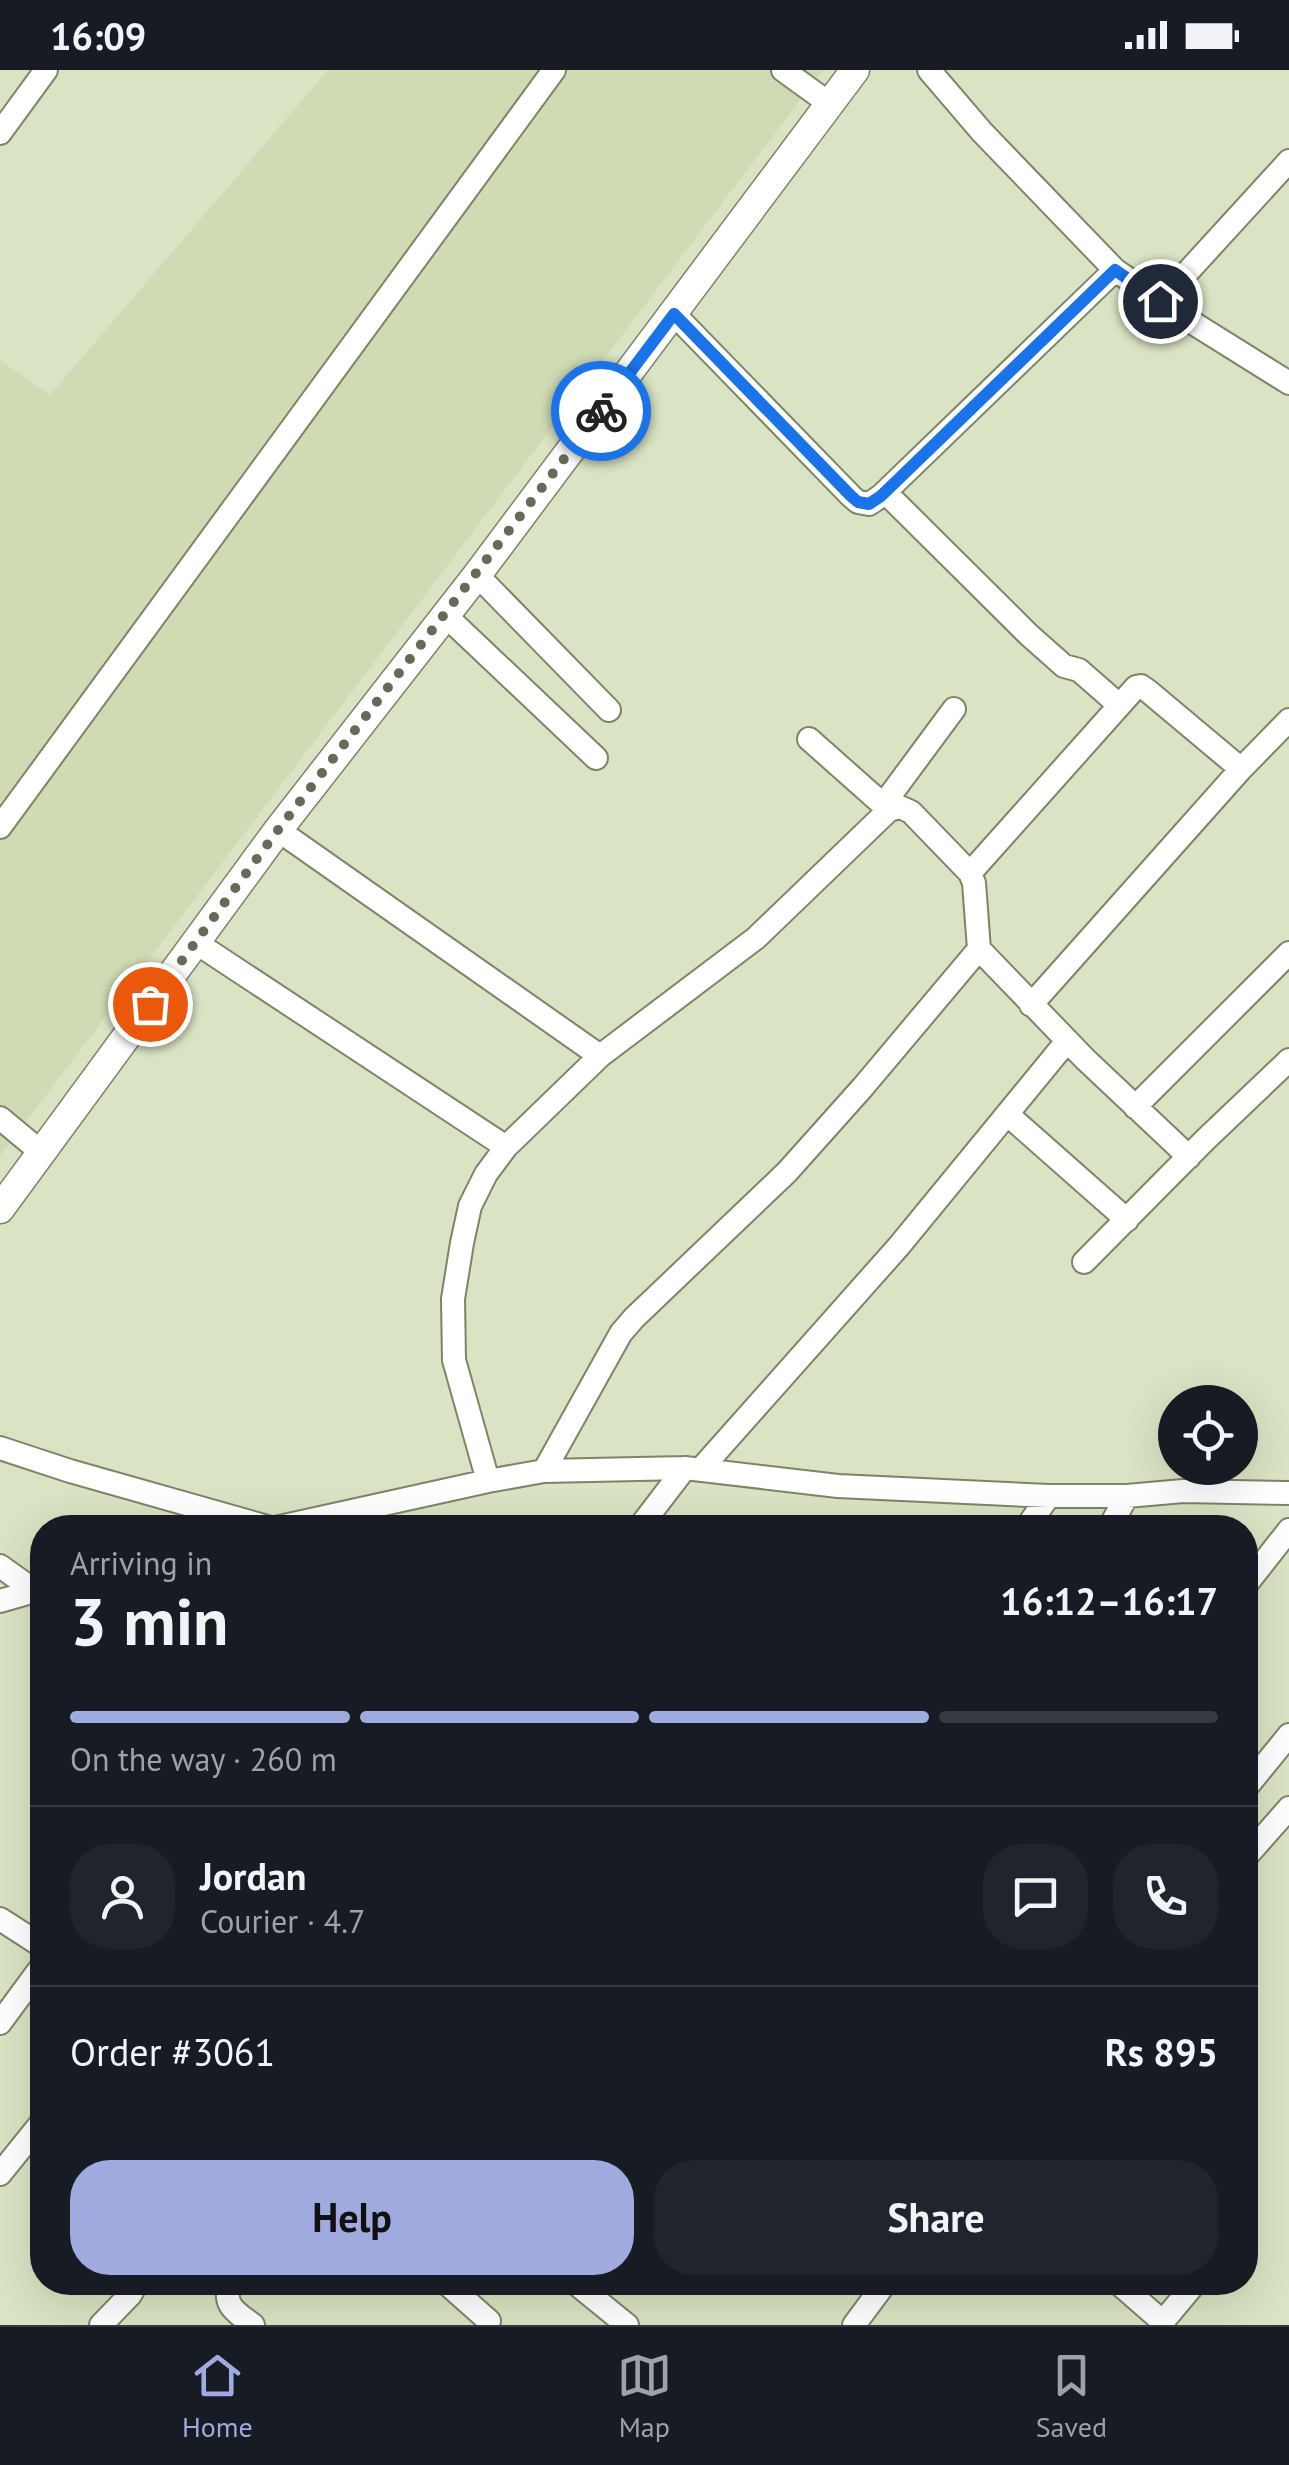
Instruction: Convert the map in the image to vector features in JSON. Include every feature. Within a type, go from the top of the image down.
[{"type":"main road","points":[[0,1209],[278,830],[476,575],[855,70]]},
{"type":"street","points":[[0,132],[46,70]]},
{"type":"street","points":[[0,827],[554,70]]},
{"type":"street","points":[[783,70],[830,104]]},
{"type":"street","points":[[929,70],[982,132],[1115,270],[1289,383]]},
{"type":"street","points":[[1160,301],[1289,161]]},
{"type":"street","points":[[674,314],[851,496],[869,504],[1115,270]]},
{"type":"street","points":[[885,492],[1029,635],[1064,666],[1079,670],[1119,705]]},
{"type":"street","points":[[476,575],[609,710]]},
{"type":"street","points":[[445,615],[596,758]]},
{"type":"street","points":[[970,873],[1136,687],[1142,686],[1241,769]]},
{"type":"street","points":[[488,1481],[454,1360],[453,1299],[470,1206],[486,1174],[506,1147],[600,1056],[756,938],[886,807],[954,709]]},
{"type":"street","points":[[1031,1004],[1289,720]]},
{"type":"street","points":[[809,740],[886,807],[911,812],[970,873],[979,949],[1067,1041],[1189,1157]]},
{"type":"street","points":[[278,830],[600,1056]]},
{"type":"street","points":[[195,942],[506,1147]]},
{"type":"street","points":[[544,1471],[621,1333],[787,1172],[979,949]]},
{"type":"street","points":[[1135,1108],[1289,953]]},
{"type":"street","points":[[651,1515],[899,1246],[1067,1041]]},
{"type":"street","points":[[1084,1262],[1289,1060]]},
{"type":"street","points":[[1007,1114],[1127,1220]]},
{"type":"street","points":[[0,1118],[41,1152]]},
{"type":"street","points":[[0,1448],[227,1515]]},
{"type":"street","points":[[332,1515],[544,1471],[693,1469],[838,1486],[1049,1496],[1289,1492]]},
{"type":"street","points":[[1035,1515],[1049,1496]]},
{"type":"street","points":[[1116,1515],[1127,1496]]},
{"type":"street","points":[[1258,1569],[1289,1530]]},
{"type":"street","points":[[0,1566],[30,1586]]},
{"type":"street","points":[[0,1600],[30,1594]]},
{"type":"street","points":[[1258,1774],[1289,1736]]},
{"type":"street","points":[[1258,1843],[1289,1808]]},
{"type":"street","points":[[0,1918],[30,1938]]},
{"type":"street","points":[[0,2023],[30,1982]]},
{"type":"street","points":[[0,2174],[30,2137]]},
{"type":"street","points":[[101,2325],[130,2295]]},
{"type":"street","points":[[226,2295],[228,2303],[253,2325]]},
{"type":"street","points":[[461,2295],[489,2320]]},
{"type":"street","points":[[590,2295],[627,2325]]},
{"type":"street","points":[[854,2325],[876,2295]]},
{"type":"street","points":[[1131,2295],[1162,2323],[1185,2295]]},
{"type":"shaded area","points":[[328,70],[823,70],[0,1156],[0,360],[50,395]]},
{"type":"way so far","points":[[150,1004],[278,830],[601,411]]},
{"type":"route","points":[[601,411],[674,314],[851,496],[869,504],[1115,270],[1160,301]]}]
